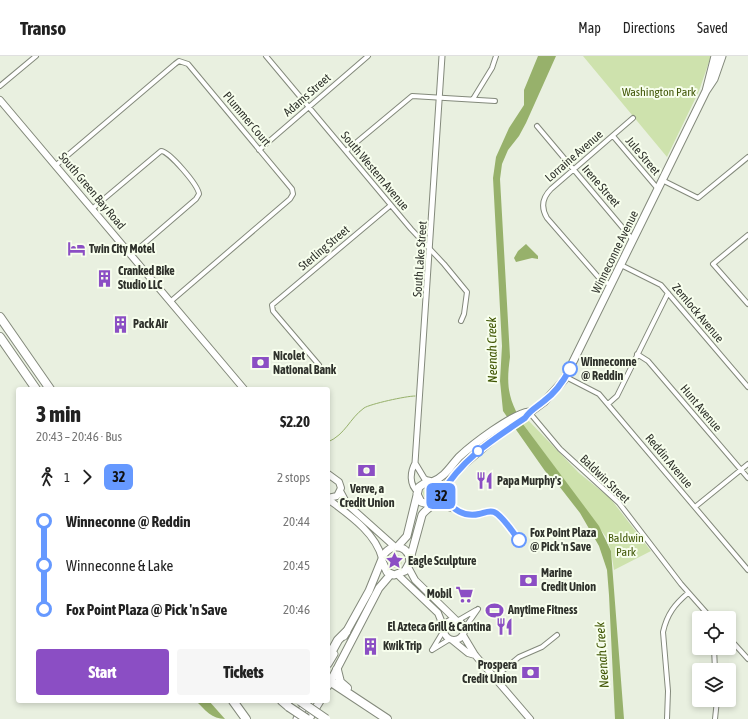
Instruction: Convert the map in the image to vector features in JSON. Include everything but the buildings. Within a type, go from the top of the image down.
[{"type":"highway","points":[[0,317],[49,387]]},
{"type":"highway","points":[[0,337],[35,387]]},
{"type":"highway","points":[[330,654],[338,640],[346,632]]},
{"type":"highway","points":[[337,670],[341,683],[370,703],[375,711]]},
{"type":"highway","points":[[330,684],[387,719]]},
{"type":"highway","points":[[234,703],[246,719]]},
{"type":"highway","points":[[284,703],[308,719]]},
{"type":"highway","points":[[303,703],[326,719]]},
{"type":"main road","name":"Winneconne Avenue","points":[[706,91],[715,56]]},
{"type":"main road","name":"Winneconne Avenue","points":[[428,480],[444,476],[468,450],[529,412],[550,396],[566,377],[706,91],[714,79],[722,56]]},
{"type":"main road","name":"South Green Bay Road","points":[[0,100],[242,387]]},
{"type":"main road","name":"Winneconne Avenue","points":[[441,495],[454,474],[512,423]]},
{"type":"main road","points":[[330,476],[339,482],[340,490],[348,506],[396,546],[406,551],[410,559]]},
{"type":"main road","points":[[330,660],[369,591],[387,550],[396,546],[408,534],[417,493],[422,484],[428,480],[439,486],[441,495],[424,511],[419,520],[408,567],[413,578],[457,621],[462,624],[464,632],[475,655],[530,719]]},
{"type":"main road","points":[[330,498],[336,496],[340,490]]},
{"type":"main road","points":[[417,493],[421,502],[433,504]]},
{"type":"main road","points":[[330,500],[342,508],[376,540],[385,569],[394,574],[438,613],[446,636],[468,653],[475,655]]},
{"type":"main road","points":[[330,681],[379,588],[394,574],[408,567]]},
{"type":"main road","points":[[444,629],[450,621],[457,621]]},
{"type":"main road","points":[[451,640],[459,639],[464,632]]},
{"type":"main road","points":[[297,719],[306,703]]},
{"type":"main road","points":[[308,719],[319,703]]},
{"type":"street","points":[[0,86],[36,56]]},
{"type":"street","name":"South Western Avenue","points":[[267,56],[391,205],[467,292],[464,314],[461,321]]},
{"type":"street","name":"Adams Street","points":[[259,150],[368,56]]},
{"type":"street","name":"South Lake Street","points":[[412,471],[415,463],[431,250],[441,97],[442,56]]},
{"type":"street","points":[[473,99],[492,68],[496,56]]},
{"type":"street","name":"Plummer Court","points":[[55,166],[179,61],[188,64],[292,189],[293,196],[170,302]]},
{"type":"street","points":[[346,151],[410,96],[495,100]]},
{"type":"street","name":"Lorraine Avenue","points":[[611,286],[600,279],[544,214],[543,205],[547,192],[633,118]]},
{"type":"street","name":"Irene Street","points":[[537,126],[633,240]]},
{"type":"street","name":"Jule Street","points":[[613,136],[658,189]]},
{"type":"street","points":[[92,209],[161,151],[168,152],[198,188],[199,194],[196,199],[131,255]]},
{"type":"street","points":[[662,180],[698,198],[748,157]]},
{"type":"street","name":"Sterling Street","points":[[319,365],[272,307],[391,205]]},
{"type":"street","points":[[748,235],[713,264],[748,304]]},
{"type":"street","name":"Zemlock Avenue","points":[[621,265],[659,283],[748,387]]},
{"type":"street","points":[[608,404],[617,396],[668,293]]},
{"type":"street","name":"Hunt Avenue","points":[[637,354],[648,361],[748,478]]},
{"type":"street","name":"Reddin Avenue","points":[[566,377],[597,392],[748,570]]},
{"type":"street","name":"Baldwin Street","points":[[529,412],[560,449],[619,503],[688,593],[705,611]]},
{"type":"street","points":[[415,463],[428,480]]},
{"type":"street","points":[[695,507],[748,464]]},
{"type":"street","points":[[417,493],[412,484],[412,471],[428,480]]},
{"type":"street","points":[[433,504],[452,509],[441,495]]},
{"type":"street","points":[[667,719],[668,691],[663,632],[665,622],[672,609],[688,593]]},
{"type":"street","points":[[457,621],[478,609],[464,632]]},
{"type":"street","points":[[444,629],[432,650],[451,640]]},
{"type":"street","points":[[495,678],[519,657],[542,647],[557,635]]},
{"type":"street","points":[[736,646],[748,659]]},
{"type":"street","points":[[715,719],[716,707]]},
{"type":"green space","name":"Washington Park","points":[[583,56],[711,56],[699,91],[667,157]]},
{"type":"green space","name":"Baldwin Park","points":[[528,420],[579,473],[610,498],[651,551],[614,570],[611,551],[606,537],[523,424]]},
{"type":"green space","points":[[427,487],[431,487],[435,493],[431,499],[427,499],[423,495],[423,491]]},
{"type":"green space","points":[[395,554],[400,556],[402,561],[400,566],[395,568],[390,566],[388,561],[390,556]]},
{"type":"shaded area","points":[[538,56],[556,56],[526,123],[519,136],[508,150],[502,164],[500,179],[510,357],[508,376],[509,392],[514,407],[523,424],[599,526],[611,551],[624,719],[615,719],[607,570],[599,546],[580,513],[545,471],[503,411],[500,381],[502,346],[493,178],[496,157],[509,128],[524,105],[524,90]]},
{"type":"shaded area","points":[[526,244],[538,256],[538,259],[532,258],[516,262],[514,258],[518,251]]},
{"type":"shaded area","points":[[198,703],[211,703],[225,719],[212,716]]},
{"type":"waterway","points":[[330,441],[339,435],[364,408],[388,400],[415,396]]},
{"type":"bus line","name":"32","points":[[519,540],[498,514],[490,511],[474,515],[458,512],[452,509],[441,497],[441,494],[457,470],[476,452],[525,418],[529,412],[544,402],[561,384],[570,369]]},
{"type":"place","name":"Twin City Motel","points":[[76,249]]},
{"type":"place","name":"Cranked Bike Studio LLC","points":[[105,278]]},
{"type":"place","name":"Pack Air","points":[[120,324]]},
{"type":"place","name":"Nicolet National Bank","points":[[260,363]]},
{"type":"place","name":"Winneconne @ Reddin","points":[[570,369]]},
{"type":"place","name":"Verve, a Credit Union","points":[[367,470]]},
{"type":"place","name":"Papa Murphy's","points":[[484,481]]},
{"type":"place","name":"Fox Point Plaza @ Pick 'n Save","points":[[519,540]]},
{"type":"place","name":"Eagle Sculpture","points":[[395,561]]},
{"type":"place","name":"Marine Credit Union","points":[[528,580]]},
{"type":"place","name":"Mobil","points":[[465,594]]},
{"type":"place","name":"Anytime Fitness","points":[[495,610]]},
{"type":"place","name":"El Azteca Grill & Cantina","points":[[504,627]]},
{"type":"place","name":"Kwik Trip","points":[[370,646]]},
{"type":"place","name":"Prospera Credit Union","points":[[530,672]]},
{"type":"water label","name":"Neenah Creek","points":[[492,350]]},
{"type":"water label","name":"Neenah Creek","points":[[602,655]]}]
